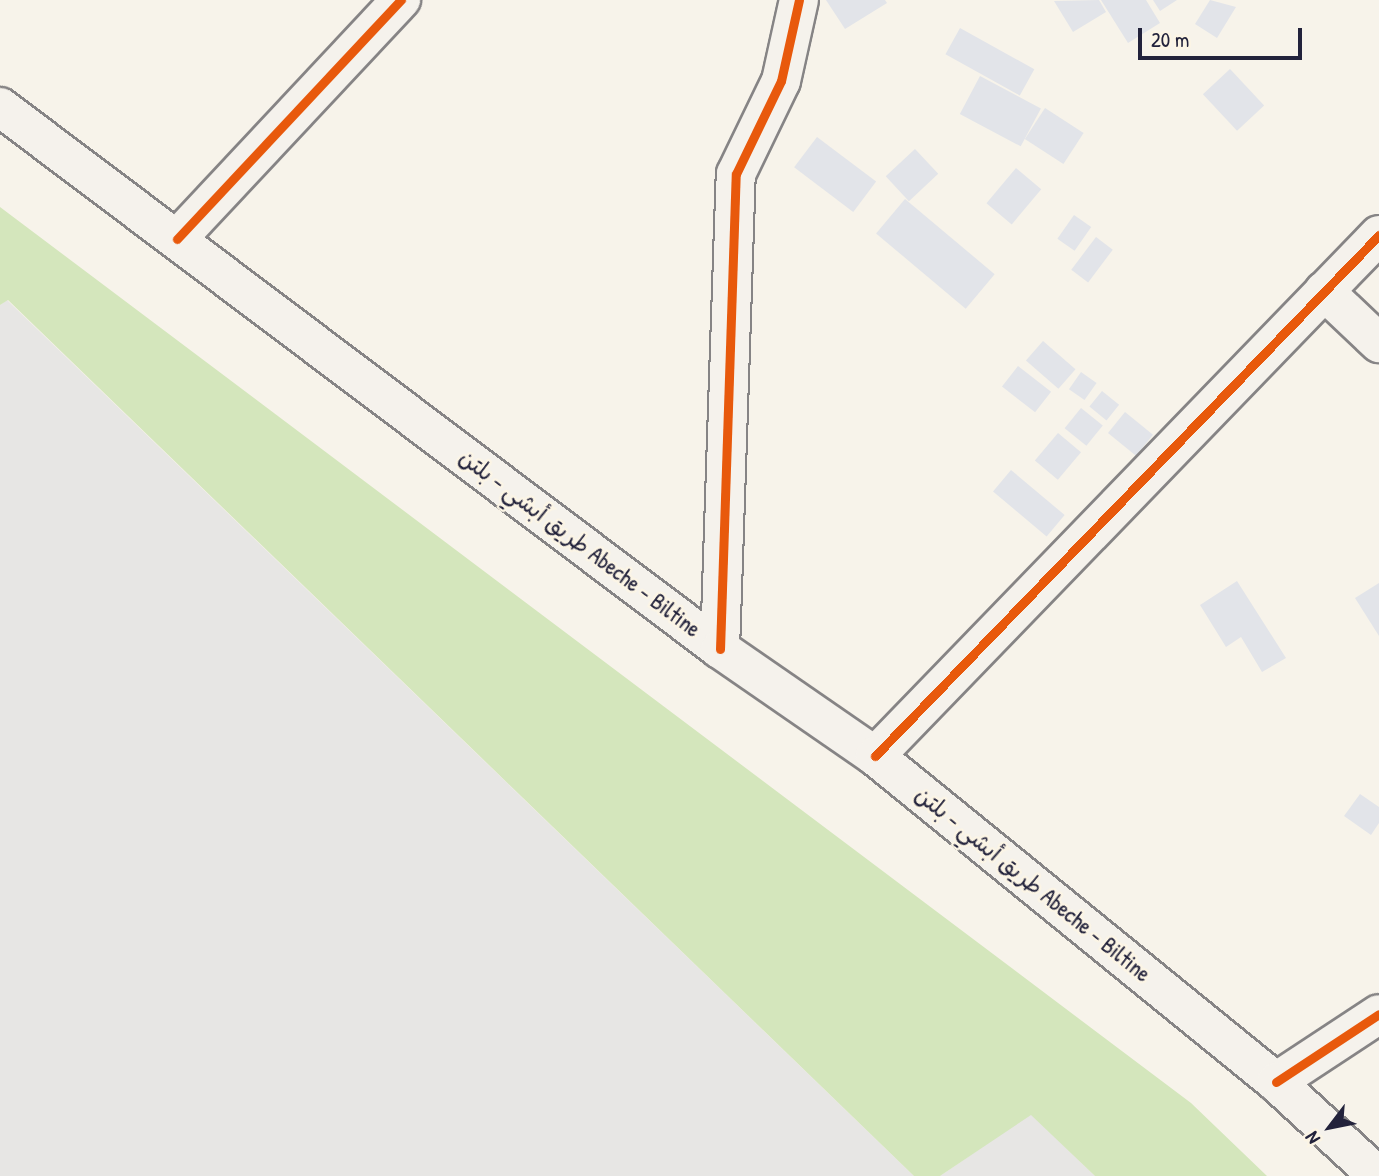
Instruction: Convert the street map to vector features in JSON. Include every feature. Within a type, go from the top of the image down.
[{"type":"street","points":[[177,239],[401,0]]},
{"type":"street","points":[[720,649],[736,174],[781,81],[799,0]]},
{"type":"street","name":"طريق أبشي - بلتن Abeche - Biltine","points":[[0,107],[720,649],[875,756],[1276,1082],[1378,1176]]},
{"type":"street","points":[[875,756],[1379,235]]},
{"type":"street","points":[[1324,291],[1379,343]]},
{"type":"street","points":[[1276,1082],[1379,1014]]},
{"type":"shaded area","points":[[7,300],[914,1176],[0,1176],[0,305]]},
{"type":"shaded area","points":[[1031,1114],[1095,1176],[940,1176]]},
{"type":"green space","points":[[0,207],[1191,1103],[1267,1176],[1095,1176],[1031,1115],[940,1176],[914,1176],[8,300],[0,305]]},
{"type":"building","points":[[826,0],[885,0],[887,3],[845,29]]},
{"type":"building","points":[[1099,0],[1106,12],[1073,32],[1054,1]]},
{"type":"building","points":[[1101,0],[1146,0],[1160,23],[1128,43]]},
{"type":"building","points":[[1153,0],[1177,0],[1160,11]]},
{"type":"building","points":[[1210,0],[1236,7],[1217,38],[1195,24]]},
{"type":"building","points":[[960,28],[1034,69],[1020,95],[945,54]]},
{"type":"building","points":[[1230,69],[1264,106],[1237,131],[1203,94]]},
{"type":"building","points":[[980,76],[1041,108],[1021,146],[960,114]]},
{"type":"building","points":[[1045,108],[1084,133],[1063,164],[1025,139]]},
{"type":"building","points":[[817,137],[876,182],[853,212],[794,167]]},
{"type":"building","points":[[915,149],[938,174],[909,201],[886,176]]},
{"type":"building","points":[[1016,168],[1041,189],[1012,224],[986,203]]},
{"type":"building","points":[[905,199],[995,274],[966,309],[876,233]]},
{"type":"building","points":[[1074,215],[1091,227],[1075,251],[1057,239]]},
{"type":"building","points":[[1096,237],[1113,250],[1088,282],[1071,270]]},
{"type":"building","points":[[1043,341],[1075,369],[1058,389],[1026,361]]},
{"type":"building","points":[[1018,366],[1051,392],[1035,412],[1002,386]]},
{"type":"building","points":[[1081,372],[1097,383],[1085,400],[1069,389]]},
{"type":"building","points":[[1102,391],[1119,405],[1107,420],[1089,407]]},
{"type":"building","points":[[1081,408],[1103,426],[1086,446],[1065,428]]},
{"type":"building","points":[[1125,412],[1153,435],[1136,456],[1108,433]]},
{"type":"building","points":[[1058,433],[1081,452],[1058,480],[1035,461]]},
{"type":"building","points":[[1011,470],[1065,515],[1047,536],[993,491]]},
{"type":"building","points":[[1237,581],[1286,658],[1262,672],[1241,637],[1226,647],[1200,605]]},
{"type":"building","points":[[1379,583],[1379,636],[1355,598]]},
{"type":"building","points":[[1360,794],[1379,807],[1379,823],[1371,835],[1344,816]]},
{"type":"cycle path","points":[[177,239],[401,0]]},
{"type":"cycle path","points":[[720,649],[736,174],[781,81],[799,0]]},
{"type":"cycle path","points":[[875,756],[1379,235]]},
{"type":"cycle path","points":[[1276,1082],[1379,1014]]}]
